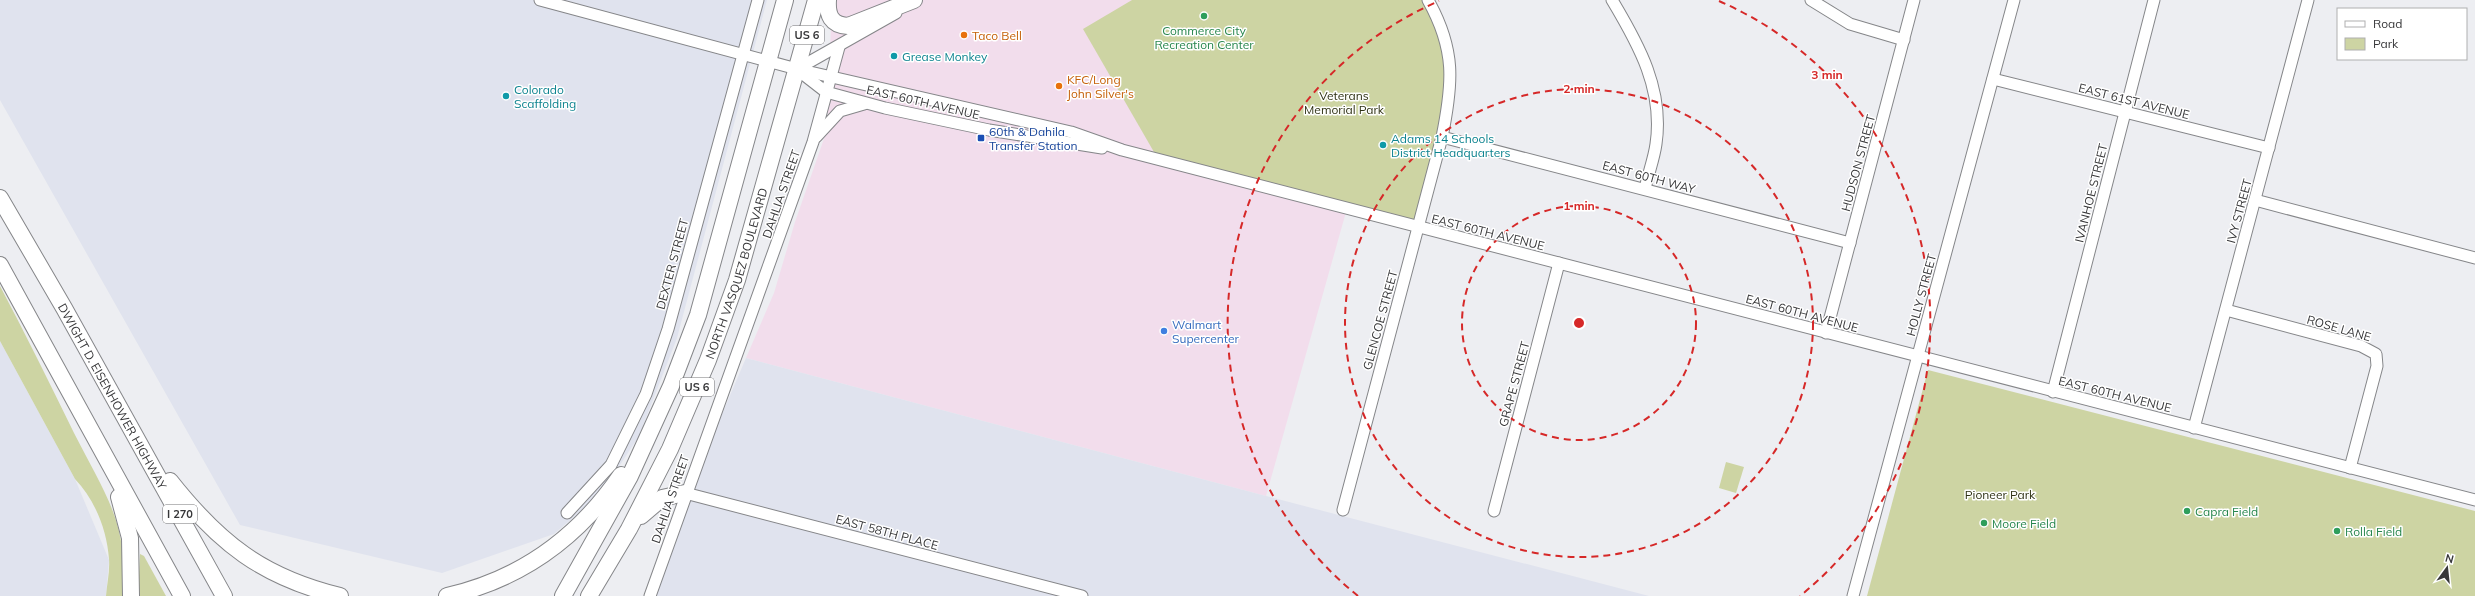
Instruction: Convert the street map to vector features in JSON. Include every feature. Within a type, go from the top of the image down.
[{"type":"highway","name":"NORTH VASQUEZ BOULEVARD","points":[[564,596],[630,476],[659,412],[698,315],[711,274],[767,61],[785,0]]},
{"type":"highway","name":"NORTH VASQUEZ BOULEVARD","points":[[593,592],[624,538],[684,419],[725,316],[816,0]]},
{"type":"highway","points":[[828,0],[830,19],[838,24],[848,26],[914,0]]},
{"type":"highway","name":"DWIGHT D. EISENHOWER HIGHWAY","points":[[3,203],[134,433],[224,596]]},
{"type":"highway","points":[[0,265],[182,596]]},
{"type":"highway","points":[[447,596],[505,577],[527,566],[567,538],[604,500],[659,412]]},
{"type":"highway","points":[[134,433],[199,517],[232,547],[291,582],[340,596]]},
{"type":"highway","points":[[104,454],[128,526],[132,569],[131,596]]},
{"type":"highway","points":[[624,538],[642,514],[657,500],[672,495],[685,493]]},
{"type":"street","name":"EAST 60TH AVENUE","points":[[540,0],[797,69],[1071,132],[1122,150],[1559,263],[1917,358],[2475,500]]},
{"type":"street","name":"DEXTER STREET","points":[[567,513],[611,465],[646,394],[668,329],[758,0]]},
{"type":"street","points":[[797,69],[839,47],[919,0]]},
{"type":"street","name":"GLENCOE STREET","points":[[1342,510],[1442,137],[1450,98],[1450,59],[1440,22],[1428,0]]},
{"type":"street","points":[[1612,0],[1641,50],[1653,88],[1657,136],[1645,189]]},
{"type":"street","points":[[1811,0],[1850,24],[1904,40]]},
{"type":"street","name":"HUDSON STREET","points":[[1826,333],[1914,0]]},
{"type":"street","name":"HOLLY STREET","points":[[1853,596],[2014,0]]},
{"type":"street","name":"IVANHOE STREET","points":[[2053,392],[2154,0]]},
{"type":"street","name":"IVY STREET","points":[[2194,428],[2308,0]]},
{"type":"street","name":"DAHLIA STREET","points":[[650,596],[685,493],[813,142],[839,47]]},
{"type":"street","name":"EAST 60TH AVENUE","points":[[797,69],[826,92],[869,103],[989,130],[1069,144],[1122,150]]},
{"type":"street","name":"EAST 61ST AVENUE","points":[[1993,79],[2269,148]]},
{"type":"street","points":[[813,142],[840,111],[850,106],[869,103]]},
{"type":"street","name":"EAST 60TH WAY","points":[[1442,137],[1850,243]]},
{"type":"street","points":[[2255,200],[2475,258]]},
{"type":"street","name":"GRAPE STREET","points":[[1494,511],[1559,263]]},
{"type":"street","name":"ROSE LANE","points":[[2226,310],[2361,346],[2376,354],[2377,366],[2350,468]]},
{"type":"street","name":"EAST 58TH PLACE","points":[[685,493],[1082,596]]},
{"type":"shaded area","points":[[0,0],[767,0],[677,338],[639,436],[601,494],[554,534],[442,573],[240,525],[0,100]]},
{"type":"shaded area","points":[[832,0],[1132,0],[1346,212],[1266,496],[746,358],[774,293],[795,222],[827,130]]},
{"type":"shaded area","points":[[0,341],[75,479],[109,560],[106,596],[0,596]]},
{"type":"shaded area","points":[[746,358],[1266,496],[1649,596],[644,596]]},
{"type":"green space","name":"Veterans Memorial Park","points":[[1132,0],[1428,0],[1451,72],[1418,227],[1158,159],[1083,29]]},
{"type":"green space","points":[[0,286],[105,492],[118,528],[122,548],[124,571],[123,596],[106,596],[109,559],[106,537],[99,516],[88,496],[75,479],[0,341]]},
{"type":"green space","name":"Pioneer Park","points":[[1928,370],[2475,511],[2475,596],[1867,596]]},
{"type":"green space","points":[[1726,462],[1744,467],[1736,493],[1719,488]]},
{"type":"green space","points":[[140,554],[144,556],[166,596],[138,596]]},
{"type":"place","name":"Commerce City Recreation Center","points":[[1204,16]]},
{"type":"place","name":"Taco Bell","points":[[964,35]]},
{"type":"place","name":"Grease Monkey","points":[[894,56]]},
{"type":"place","name":"KFC/Long John Silver's","points":[[1059,86]]},
{"type":"place","name":"Colorado Scaffolding","points":[[506,96]]},
{"type":"place","name":"60th & Dahila Transfer Station","points":[[981,138]]},
{"type":"place","name":"Adams 14 Schools District Headquarters","points":[[1383,145]]},
{"type":"place","name":"Walmart Supercenter","points":[[1164,331]]},
{"type":"place","name":"Capra Field","points":[[2187,511]]},
{"type":"place","name":"Moore Field","points":[[1984,523]]},
{"type":"place","name":"Rolla Field","points":[[2337,531]]}]
